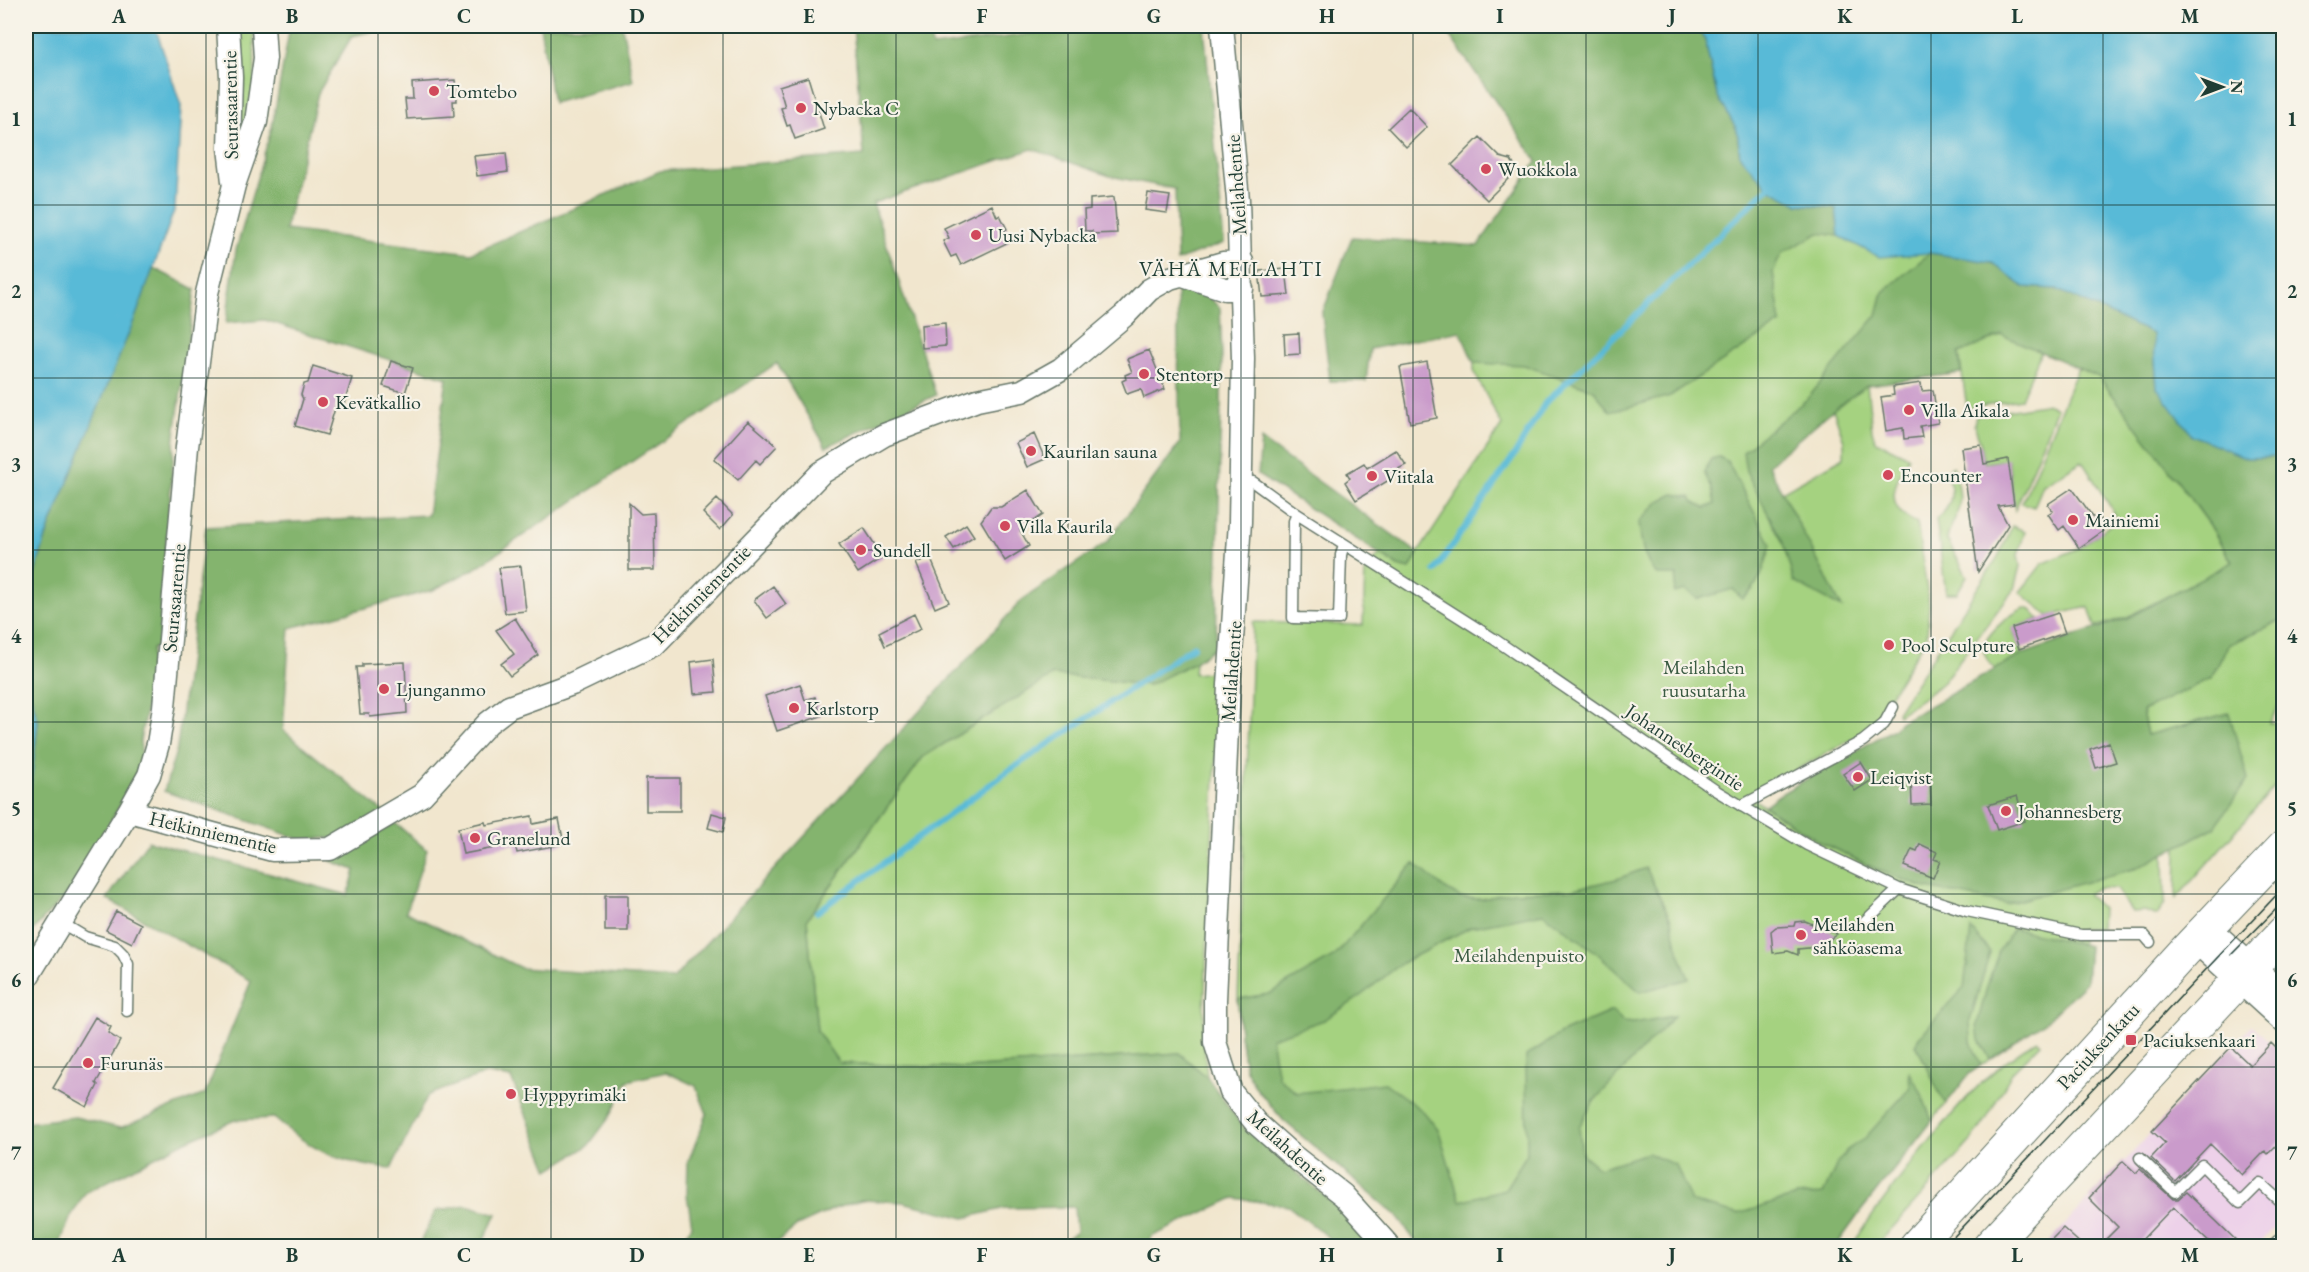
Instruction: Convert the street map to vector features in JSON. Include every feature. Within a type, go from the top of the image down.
[{"type":"main road","name":"Paciuksenkatu","points":[[1916,1246],[2283,847]]},
{"type":"main road","points":[[1990,1246],[2283,932]]},
{"type":"street","name":"Seurasaarentie","points":[[228,26],[231,77],[229,148],[234,185]]},
{"type":"street","name":"Seurasaarentie","points":[[26,979],[129,812],[149,775],[160,735],[187,447],[207,293],[234,185],[256,122],[265,58],[263,26]]},
{"type":"street","name":"Meilahdentie","points":[[1222,26],[1242,262],[1242,481],[1228,698],[1215,1042],[1230,1092],[1256,1123],[1293,1156],[1343,1195],[1389,1246]]},
{"type":"street","name":"Heikinniementie","points":[[129,812],[272,850],[330,849],[422,795],[488,723],[509,707],[572,684],[655,644],[821,473],[884,435],[977,400],[1022,390],[1061,369],[1125,315],[1149,290],[1170,278],[1223,263],[1242,262]]},
{"type":"street","points":[[1183,275],[1225,289],[1242,289]]},
{"type":"street","points":[[2201,934],[2246,974],[2283,1022]]},
{"type":"street","points":[[2246,974],[2283,995]]},
{"type":"lane","name":"Johannesbergintie","points":[[1242,481],[1253,482],[1297,514],[1494,639],[1741,806],[1807,845],[1899,890],[1966,911],[2081,934],[2144,935],[2150,942]]},
{"type":"lane","points":[[1297,514],[1294,521],[1293,618],[1339,620],[1341,555],[1344,544]]},
{"type":"lane","points":[[1741,806],[1863,741],[1884,724],[1893,707]]},
{"type":"lane","points":[[1862,924],[1899,890]]},
{"type":"lane","points":[[60,922],[85,937],[115,946],[123,954],[128,964],[127,1011]]},
{"type":"lane","points":[[2140,1158],[2175,1192],[2202,1165],[2240,1203],[2260,1183],[2283,1205]]},
{"type":"shaded area","points":[[2252,1025],[2283,1055],[2283,1219],[2257,1246],[2045,1246]]},
{"type":"green space","points":[[241,26],[254,26],[255,90],[239,144],[243,81],[238,36]]},
{"type":"green space","points":[[290,26],[397,26],[352,36],[318,93],[285,230],[471,253],[660,171],[864,155],[853,26],[929,26],[932,47],[1088,26],[1204,26],[1224,243],[1177,261],[1175,189],[1110,176],[1032,149],[873,203],[936,395],[826,447],[777,363],[474,569],[433,590],[290,628],[283,730],[386,814],[336,838],[299,839],[164,791],[177,748],[206,527],[428,515],[447,378],[265,320],[226,323],[236,250],[272,127]]},
{"type":"green space","points":[[540,26],[622,26],[633,81],[553,103]]},
{"type":"green space","points":[[1443,26],[1696,26],[1705,40],[1717,95],[1737,130],[1740,156],[1798,204],[1836,208],[1839,236],[1819,233],[1782,253],[1773,272],[1781,323],[1670,396],[1610,412],[1594,390],[1524,365],[1474,363],[1460,331],[1370,349],[1366,381],[1330,381],[1322,314],[1352,237],[1478,246],[1537,161]]},
{"type":"green space","name":"Meilahdenpuisto","points":[[1839,26],[2283,457],[2157,388],[2153,334],[2003,335],[2041,352],[2021,399],[1967,408],[1959,353],[2000,336],[1921,345],[1867,385],[1872,431],[1876,441],[1909,457],[1899,476],[1894,494],[1899,510],[1917,523],[1929,604],[1927,636],[1889,697],[1880,724],[1748,796],[1820,842],[1876,869],[1922,887],[2059,888],[2137,868],[2164,853],[2165,903],[2157,916],[2145,911],[2132,912],[2116,889],[2097,888],[2087,894],[2102,909],[2101,928],[2081,928],[2082,944],[2089,946],[2086,982],[2046,1021],[1969,1074],[1836,1246],[1419,1246],[1397,1216],[1284,1121],[1256,1088],[1245,1068],[1238,999],[1253,622],[1363,625],[1365,571],[1380,554],[1398,566],[1410,569],[1418,553],[1502,425],[1474,372],[1474,363],[1737,130],[1717,95],[1705,40]],"holes":[[[1833,409],[1844,441],[1844,457],[1782,492],[1768,465]]]},
{"type":"green space","points":[[1930,253],[1991,262],[2024,287],[2056,289],[2154,334],[2157,388],[2247,458],[2283,457],[2283,619],[2228,645],[2211,678],[2142,711],[2147,735],[2229,713],[2248,779],[2215,827],[2137,868],[2006,904],[1922,887],[1876,869],[1820,842],[1764,806],[1779,795],[1894,729],[1900,722],[2023,654],[2127,618],[2232,562],[2210,525],[2099,377],[2002,335],[1959,353],[1961,373],[1867,385],[1834,409],[1768,465],[1842,608],[1794,582],[1783,543],[1746,471],[1743,452],[1807,399],[1877,315],[1883,292]]},
{"type":"green space","points":[[153,268],[195,289],[175,435],[158,646],[152,649],[149,694],[140,741],[143,766],[70,891],[33,930],[26,920],[26,808],[38,721],[26,679],[26,601],[48,531]]},
{"type":"green space","points":[[1177,288],[1200,289],[1220,308],[1222,354],[1216,646],[1195,662],[1149,685],[1053,675],[923,757],[807,919],[817,1031],[839,1063],[964,1068],[1179,1053],[1207,1077],[1243,1127],[1334,1204],[1374,1246],[1340,1246],[1288,1206],[1234,1198],[1151,1237],[1149,1246],[1057,1246],[1076,1232],[1074,1207],[1005,1208],[965,1218],[903,1202],[861,1200],[836,1208],[797,1226],[773,1246],[676,1246],[692,1226],[687,1195],[688,1162],[707,1114],[696,1086],[666,1072],[627,1081],[611,1115],[588,1146],[549,1170],[511,1078],[486,1074],[428,1095],[391,1169],[356,1163],[328,1154],[288,1130],[274,1118],[235,1120],[186,1141],[85,1193],[71,1216],[59,1246],[26,1246],[26,1123],[75,1117],[120,1128],[205,1094],[251,981],[107,899],[148,841],[348,895],[355,870],[331,861],[395,823],[427,850],[406,912],[521,968],[673,979],[1022,600],[1107,542],[1180,443]]},
{"type":"green space","points":[[2078,368],[2099,377],[2108,386],[2210,525],[2232,563],[2127,617],[2095,627],[2089,607],[2049,616],[2020,592],[2042,564],[2079,548],[2118,519],[2082,461],[2043,485],[2034,507],[2022,503]]},
{"type":"green space","points":[[2049,404],[2057,408],[2015,510],[2008,460],[1984,463],[1974,424],[1976,416]]},
{"type":"green space","points":[[1261,440],[1418,553],[1410,569],[1398,566],[1258,475]]},
{"type":"green space","points":[[1719,457],[1727,461],[1771,544],[1758,581],[1742,599],[1733,589],[1698,599],[1685,590],[1674,593],[1677,575],[1657,575],[1646,557],[1641,537],[1639,522],[1659,501],[1674,494],[1691,497],[1693,501],[1706,508],[1715,504],[1712,489],[1704,472],[1711,459]]},
{"type":"green space","points":[[1953,466],[1960,502],[1947,540],[1967,576],[1957,593],[1946,593],[1936,519],[1946,509],[1951,498],[1950,485],[1944,473]]},
{"type":"green space","points":[[2012,526],[2025,531],[2018,555],[2020,566],[2014,589],[1943,682],[1898,715],[1897,712],[2001,552]]},
{"type":"green space","points":[[2024,608],[2031,610],[2039,619],[2012,629],[2023,654],[1996,671],[1985,655],[1986,641],[1997,627]]},
{"type":"green space","points":[[2283,619],[2283,700],[2269,723],[2283,721],[2283,777],[2176,899],[2177,847],[2215,827],[2147,735],[2142,711],[2211,678],[2228,645]]},
{"type":"green space","points":[[1195,662],[1194,674],[1220,671],[1203,1033],[1207,1077],[1179,1053],[964,1068],[838,1063],[817,1032],[807,919],[923,757],[1053,675],[1149,685]]},
{"type":"green space","points":[[1414,863],[1444,888],[1461,898],[1482,899],[1512,892],[1569,890],[1617,879],[1646,868],[1671,920],[1679,953],[1689,979],[1640,992],[1597,953],[1543,913],[1471,927],[1402,963],[1354,1001],[1324,1020],[1271,1038],[1278,1077],[1297,1093],[1385,1083],[1424,1112],[1439,1131],[1460,1201],[1505,1189],[1527,1154],[1526,1056],[1561,1033],[1612,1011],[1624,1022],[1634,1023],[1674,1016],[1594,1101],[1579,1127],[1582,1154],[1599,1168],[1647,1153],[1676,1165],[1691,1202],[1738,1214],[1796,1196],[1823,1194],[1838,1162],[1847,1150],[1865,1138],[1910,1088],[1909,1071],[1921,1092],[1932,1121],[1836,1246],[1419,1246],[1397,1216],[1284,1121],[1256,1088],[1245,1068],[1238,999],[1269,994],[1335,956]]},
{"type":"green space","points":[[2013,928],[2089,946],[2086,982],[2046,1021],[1990,1059],[1979,1040],[1977,1025],[1999,951]]},
{"type":"green space","points":[[1971,929],[1990,952],[1970,1021],[1971,1042],[1981,1065],[1969,1074],[1946,1104],[1915,1045],[1919,1037],[1964,988]]},
{"type":"green space","points":[[2038,1040],[2041,1043],[2013,1071],[1984,1123],[1971,1141],[1876,1246],[1852,1246],[1898,1181],[1965,1099],[2006,1061]]},
{"type":"green space","points":[[466,1205],[497,1214],[480,1246],[418,1246],[436,1211]]},
{"type":"water","points":[[26,26],[155,26],[181,106],[175,208],[137,313],[48,531],[26,601]]},
{"type":"water","points":[[1695,26],[2283,26],[2283,457],[2247,458],[2192,435],[2157,388],[2153,334],[2056,289],[2024,287],[1991,262],[1930,253],[1879,257],[1839,236],[1836,208],[1798,204],[1768,188],[1740,156],[1737,130],[1717,95],[1705,40]]},
{"type":"water","points":[[26,679],[38,721],[26,808]]},
{"type":"building","name":"Nybacka C","points":[[808,77],[824,129],[795,139],[790,125],[787,126],[781,108],[785,107],[779,86]]},
{"type":"building","name":"Tomtebo","points":[[455,80],[457,101],[453,101],[454,116],[407,119],[405,99],[413,99],[412,83]]},
{"type":"building","points":[[1409,108],[1427,127],[1406,147],[1388,128]]},
{"type":"building","name":"Wuokkola","points":[[1480,137],[1500,157],[1511,160],[1515,167],[1515,172],[1487,200],[1452,165]]},
{"type":"building","points":[[506,153],[508,172],[477,176],[474,156]]},
{"type":"building","points":[[1148,193],[1170,196],[1167,213],[1145,210]]},
{"type":"building","points":[[1114,197],[1117,233],[1092,234],[1092,231],[1085,231],[1084,210],[1090,209],[1090,199]]},
{"type":"building","name":"Uusi Nybacka","points":[[992,205],[997,217],[1000,215],[1007,229],[1004,231],[1009,242],[961,265],[956,255],[951,257],[943,241],[949,238],[944,228]]},
{"type":"building","points":[[1286,269],[1289,295],[1262,297],[1259,271]]},
{"type":"building","points":[[945,323],[946,346],[922,348],[921,325]]},
{"type":"building","points":[[1299,333],[1300,354],[1285,355],[1284,334]]},
{"type":"building","name":"Stentorp","points":[[1149,350],[1165,389],[1144,398],[1141,389],[1127,394],[1122,381],[1126,379],[1125,375],[1132,372],[1127,359]]},
{"type":"building","points":[[391,361],[413,368],[405,393],[383,386]]},
{"type":"building","points":[[1427,362],[1437,418],[1410,423],[1400,367]]},
{"type":"building","name":"Kevätkallio","points":[[313,366],[352,378],[343,407],[336,405],[327,435],[295,426],[303,399],[301,395],[304,384],[308,383]]},
{"type":"building","name":"Villa Aikala","points":[[1921,383],[1922,391],[1933,390],[1938,423],[1920,426],[1922,437],[1904,439],[1903,428],[1886,431],[1881,397],[1894,395],[1893,387]]},
{"type":"building","points":[[748,421],[777,446],[760,464],[756,460],[738,480],[714,459]]},
{"type":"building","name":"Kaurilan sauna","points":[[1034,434],[1045,459],[1027,467],[1016,443]]},
{"type":"building","points":[[1981,445],[1984,464],[2008,459],[2014,504],[1998,506],[2008,525],[1978,572],[1961,448]]},
{"type":"building","name":"Viitala","points":[[1396,450],[1406,465],[1396,470],[1399,474],[1356,500],[1345,482],[1350,478],[1347,473],[1364,463],[1367,468]]},
{"type":"building","name":"Mainiemi","points":[[2072,488],[2103,531],[2079,548],[2064,526],[2059,530],[2048,514],[2053,511],[2048,504]]},
{"type":"building","name":"Villa Kaurila","points":[[1028,490],[1043,515],[1020,530],[1029,546],[1005,561],[981,521],[991,507],[1001,507]]},
{"type":"building","points":[[717,499],[733,515],[720,530],[703,513]]},
{"type":"building","points":[[629,503],[641,514],[654,513],[655,570],[629,570]]},
{"type":"building","points":[[966,524],[974,536],[954,549],[946,537]]},
{"type":"building","name":"Sundell","points":[[864,528],[883,557],[858,573],[839,544]]},
{"type":"building","points":[[930,557],[949,602],[935,608],[916,563]]},
{"type":"building","points":[[521,566],[526,611],[505,613],[499,568]]},
{"type":"building","points":[[773,586],[786,604],[767,618],[754,600]]},
{"type":"building","points":[[2058,613],[2065,633],[2019,649],[2012,628]]},
{"type":"building","points":[[914,614],[921,629],[885,646],[879,632]]},
{"type":"building","points":[[515,618],[538,655],[510,676],[501,664],[514,654],[496,630]]},
{"type":"building","points":[[713,659],[716,692],[694,694],[691,662]]},
{"type":"building","name":"Ljunganmo","points":[[405,662],[407,713],[370,717],[369,714],[360,714],[356,667],[362,667],[362,664]]},
{"type":"building","name":"Karlstorp","points":[[800,684],[805,700],[815,697],[821,716],[777,731],[765,696]]},
{"type":"building","points":[[2109,742],[2116,762],[2096,768],[2090,749]]},
{"type":"building","name":"Leiqvist","points":[[1861,762],[1872,780],[1855,791],[1843,774]]},
{"type":"building","points":[[646,778],[680,778],[680,811],[646,811]]},
{"type":"building","points":[[1911,779],[1930,779],[1931,804],[1912,805]]},
{"type":"building","name":"Johannesberg","points":[[2017,796],[2025,821],[1997,830],[1988,805]]},
{"type":"building","points":[[712,813],[726,817],[723,832],[708,828]]},
{"type":"building","points":[[532,816],[533,824],[559,819],[564,844],[517,853],[515,844],[463,854],[458,828]]},
{"type":"building","points":[[1920,844],[1937,852],[1934,859],[1940,861],[1933,878],[1904,866],[1912,849],[1917,851]]},
{"type":"building","points":[[605,895],[628,895],[628,931],[605,931]]},
{"type":"building","points":[[116,911],[141,924],[132,943],[106,930]]},
{"type":"building","name":"Meilahden sähköasema","points":[[1805,921],[1837,934],[1819,947],[1798,949],[1798,955],[1788,951],[1773,953],[1771,931],[1776,927],[1794,926],[1795,922]]},
{"type":"building","name":"Furunäs","points":[[95,1017],[111,1027],[108,1033],[120,1041],[96,1083],[98,1085],[87,1107],[53,1088]]},
{"type":"building","points":[[2271,1043],[2283,1055],[2283,1138],[2268,1154],[2265,1151],[2242,1175],[2210,1144],[2175,1181],[2151,1158],[2165,1143],[2152,1131],[2231,1047],[2250,1065]]},
{"type":"building","points":[[2123,1161],[2136,1173],[2140,1169],[2173,1199],[2178,1199],[2186,1192],[2242,1246],[2214,1246],[2173,1207],[2136,1246],[2099,1246],[2118,1227],[2089,1198]]},
{"type":"building","points":[[2063,1228],[2083,1246],[2045,1246]]},
{"type":"waterway","points":[[1435,571],[1515,454],[1545,403],[1768,188]]},
{"type":"waterway","points":[[817,912],[1007,772],[1194,646]]},
{"type":"tram line","points":[[1945,1246],[2284,887]]},
{"type":"tram line","points":[[2231,955],[2284,901]]},
{"type":"place","name":"Tomtebo","points":[[434,91]]},
{"type":"place","name":"Nybacka C","points":[[801,108]]},
{"type":"place","name":"Wuokkola","points":[[1486,169]]},
{"type":"place","name":"Uusi Nybacka","points":[[976,235]]},
{"type":"place","name":"Stentorp","points":[[1144,374]]},
{"type":"place","name":"Kevätkallio","points":[[323,402]]},
{"type":"place","name":"Villa Aikala","points":[[1909,410]]},
{"type":"place","name":"Kaurilan sauna","points":[[1031,451]]},
{"type":"place","name":"Encounter","points":[[1888,475]]},
{"type":"place","name":"Viitala","points":[[1372,476]]},
{"type":"place","name":"Mainiemi","points":[[2073,520]]},
{"type":"place","name":"Villa Kaurila","points":[[1005,526]]},
{"type":"place","name":"Sundell","points":[[861,550]]},
{"type":"place","name":"Pool Sculpture","points":[[1889,645]]},
{"type":"place","name":"Ljunganmo","points":[[384,689]]},
{"type":"place","name":"Karlstorp","points":[[794,708]]},
{"type":"place","name":"Leiqvist","points":[[1858,777]]},
{"type":"place","name":"Johannesberg","points":[[2006,811]]},
{"type":"place","name":"Granelund","points":[[475,838]]},
{"type":"place","name":"Meilahden sähköasema","points":[[1801,935]]},
{"type":"place","name":"Paciuksenkaari","points":[[2131,1040]]},
{"type":"place","name":"Furunäs","points":[[88,1063]]},
{"type":"place","name":"Hyppyrimäki","points":[[511,1094]]},
{"type":"district","name":"VÄHÄ MEILAHTI","points":[[1231,268]]},
{"type":"park label","name":"Meilahden ruusutarha","points":[[1704,678]]}]
